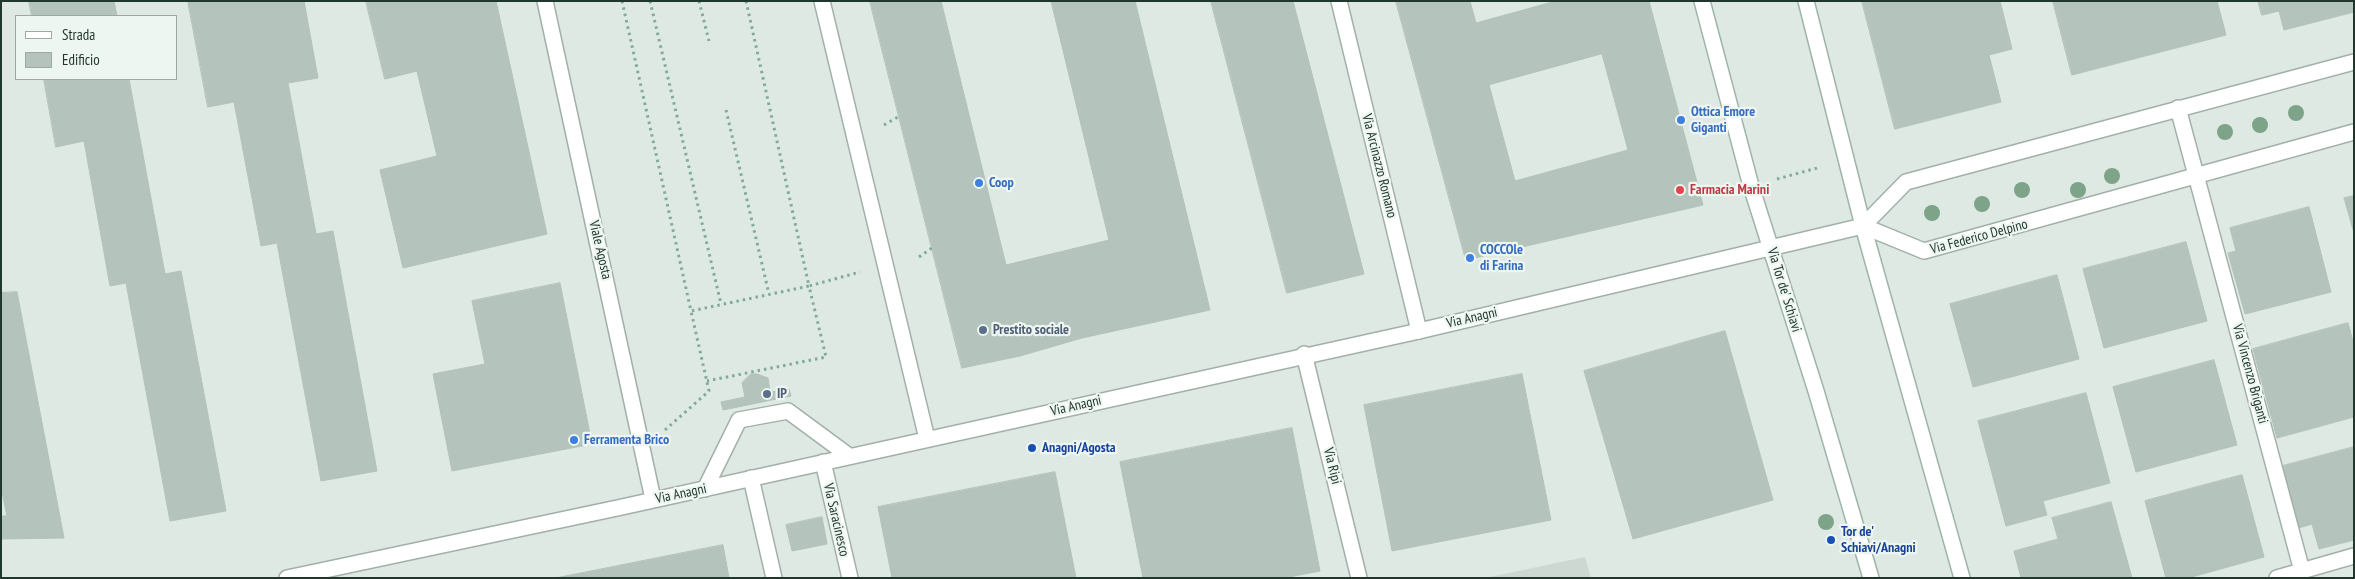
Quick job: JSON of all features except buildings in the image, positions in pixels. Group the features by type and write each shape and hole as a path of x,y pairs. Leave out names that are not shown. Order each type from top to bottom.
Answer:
{"street":[{"name":"Viale Agosta","path":"545,1 654,499"},
{"path":"822,1 927,439"},
{"name":"Via Arcinazzo Romano","path":"1339,1 1419,330"},
{"name":"Via Tor de' Schiavi","path":"1702,1 1751,186 1863,545 1871,578"},
{"path":"1806,1 1864,226 1962,578"},
{"path":"1864,226 1906,182 2354,62"},
{"path":"2178,108 2198,177"},
{"name":"Via Federico Delpino","path":"1864,226 1924,252 2354,132"},
{"name":"Via Vincenzo Briganti","path":"2198,177 2302,571"},
{"name":"Via Anagni","path":"288,578 752,478 1419,330 1864,226"},
{"name":"Via Ripi","path":"1304,354 1359,578"},
{"path":"705,488 739,420 788,411 848,456"},
{"name":"Via Saracinesco","path":"823,462 850,578"},
{"path":"752,478 774,578"},
{"path":"2277,578 2354,556"}],"path":[{"path":"622,1 709,391 662,432"},
{"path":"650,1 722,304"},
{"path":"699,1 708,41"},
{"path":"707,381 826,357 746,1"},
{"path":"726,110 769,294"},
{"path":"884,125 898,117"},
{"path":"1777,179 1827,166"},
{"path":"919,258 932,248"},
{"path":"691,311 809,286 865,271"}],"shaded area":[{"path":"1585,557 1591,578 1485,578"}],"place":[{"name":"Ottica Emore Giganti","path":"1681,120"},
{"name":"Coop","path":"979,183"},
{"name":"Farmacia Marini","path":"1680,190"},
{"name":"COCCOle di Farina","path":"1470,258"},
{"name":"Prestito sociale","path":"983,330"},
{"name":"IP","path":"767,394"},
{"name":"Ferramenta Brico","path":"574,440"},
{"name":"Anagni/Agosta","path":"1032,448"},
{"name":"Tor de' Schiavi/Anagni","path":"1831,540"}]}
